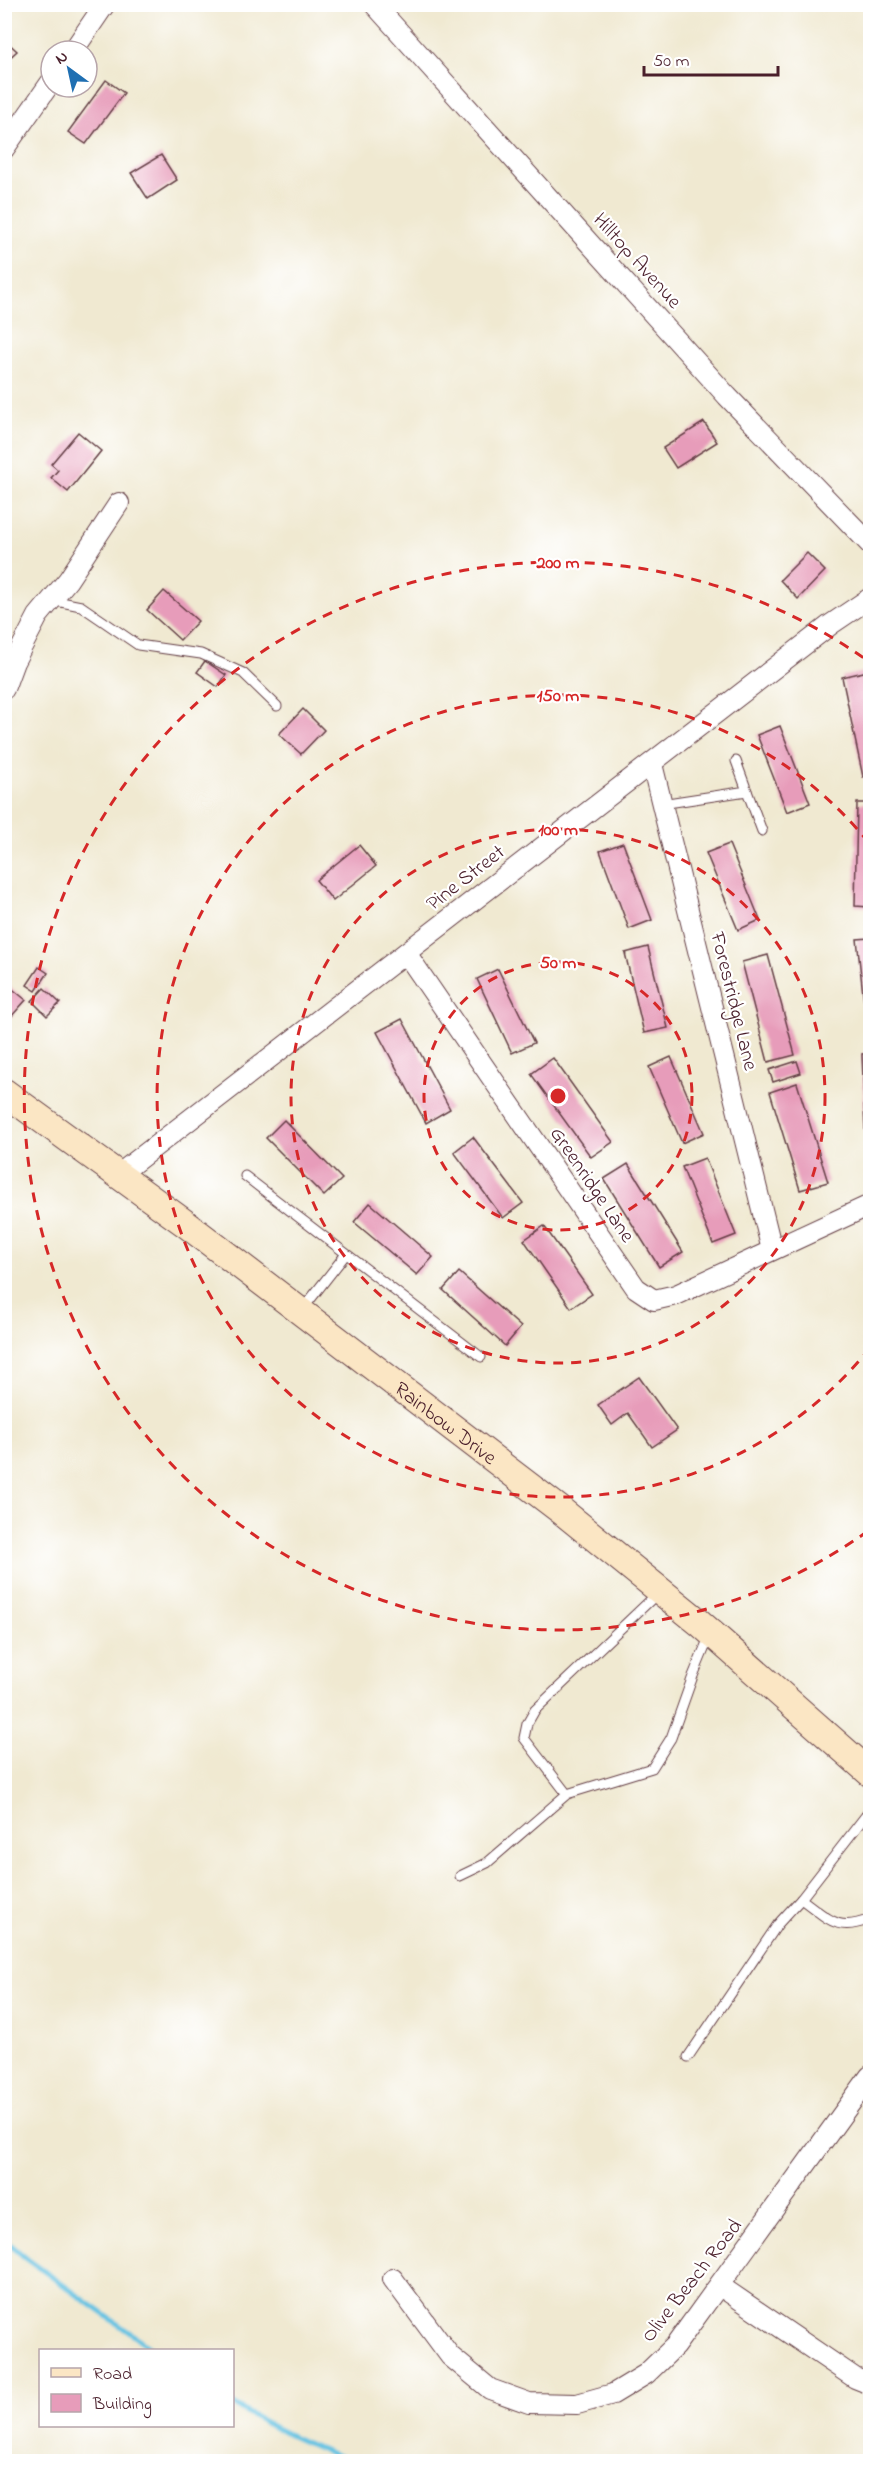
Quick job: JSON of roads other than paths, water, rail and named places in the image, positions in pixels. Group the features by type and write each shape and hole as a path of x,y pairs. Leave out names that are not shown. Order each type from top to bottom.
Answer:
{"street":[{"path":"81,39 105,4"},
{"name":"Hilltop Avenue","path":"374,4 727,396 870,544"},
{"path":"4,149 39,99"},
{"path":"6,678 38,616 69,580 119,503"},
{"name":"Pine Street","path":"118,1175 831,625 870,598"},
{"name":"Forestridge Lane","path":"652,764 772,1250"},
{"name":"Greenridge Lane","path":"406,953 636,1288 654,1300 676,1295 870,1205"},
{"name":"Rainbow Drive","path":"4,1092 300,1311 563,1512 661,1590 870,1773"},
{"name":"Olive Beach Road","path":"393,2279 450,2355 490,2389 529,2403 577,2404 613,2394 646,2374 675,2346 870,2076"},
{"path":"720,2286 855,2378 870,2384"}],"lane":[{"path":"51,600 81,606 138,645 201,654 243,673 277,706"},
{"path":"736,761 762,831"},
{"path":"661,804 747,791"},
{"path":"245,1176 481,1357"},
{"path":"300,1311 346,1254"},
{"path":"567,1794 524,1738 527,1724 535,1710 661,1590"},
{"path":"460,1876 487,1863 567,1794 652,1768 671,1738 711,1633"},
{"path":"688,2056 777,1924 801,1899 870,1810"},
{"path":"801,1899 839,1925 857,1924 870,1918"}],"waterway":[{"path":"4,2239 27,2259 153,2349"},
{"path":"234,2404 276,2428 352,2462"}]}
